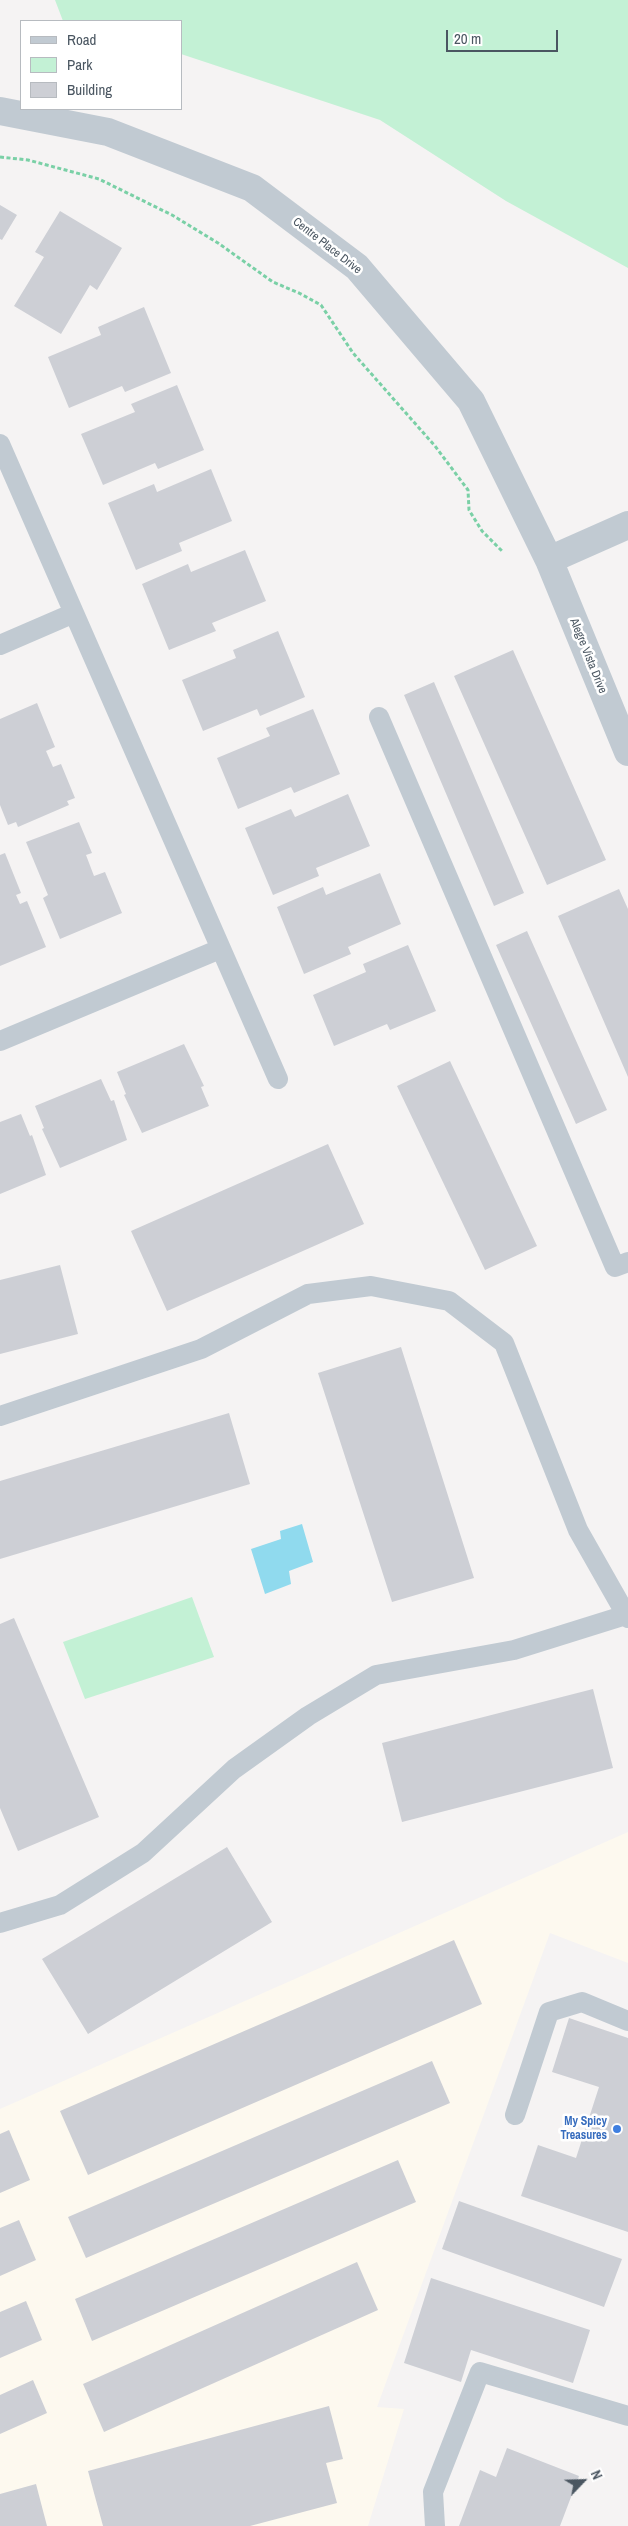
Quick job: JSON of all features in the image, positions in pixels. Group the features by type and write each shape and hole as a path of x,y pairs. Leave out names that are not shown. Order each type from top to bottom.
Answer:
{"street":[{"name":"Centre Place Drive","path":"0,111 108,132 252,188 357,267 471,401 549,560"},
{"path":"549,560 628,525"},
{"name":"Alegre Vista Drive","path":"549,560 628,752"}],"lane":[{"path":"0,444 278,1079"},
{"path":"0,645 74,613"},
{"path":"379,717 615,1267 628,1262"},
{"path":"0,1041 220,950"},
{"path":"0,1416 201,1349 308,1294 371,1286 449,1301 504,1343 578,1530 627,1617 514,1650 376,1675 308,1716 234,1770 143,1852 60,1905 0,1924"},
{"path":"514,2115 548,2012 582,2002 628,2021"},
{"path":"435,2526 432,2492 480,2372 628,2416"}],"path":[{"path":"0,157 28,160 99,179 172,214 218,243 273,282 300,293 321,305 353,354 434,446 468,490 469,510 482,531 502,551"}],"shaded area":[{"path":"628,1832 628,1963 550,1933 377,2407 404,2409 368,2526 0,2526 0,2109"}],"green space":[{"path":"55,0 628,0 628,268 506,201 380,120 182,54 182,20 63,20"},
{"path":"192,1597 214,1657 85,1699 63,1642"}],"water":[{"path":"302,1524 313,1562 289,1571 291,1584 265,1594 251,1549 281,1539 280,1531"}],"building":[{"path":"0,205 17,215 2,240 0,239"},
{"path":"60,211 122,248 97,290 90,285 61,334 14,306 44,257 35,252"},
{"path":"144,307 171,373 125,392 122,386 69,408 48,357 101,335 98,327"},
{"path":"177,385 204,450 158,469 155,463 103,485 81,434 135,412 131,404"},
{"path":"211,469 232,521 179,543 182,551 136,570 108,503 154,484 157,492"},
{"path":"245,550 266,601 212,623 216,631 169,650 142,584 188,564 191,572"},
{"path":"278,631 305,697 260,716 257,709 203,731 182,680 236,658 233,650"},
{"path":"513,650 606,860 547,885 454,676"},
{"path":"434,682 524,893 494,906 404,695"},
{"path":"37,703 55,747 46,751 53,767 61,764 75,798 67,801 69,805 18,827 16,822 8,825 0,805 0,719"},
{"path":"313,709 340,774 294,793 291,787 238,809 217,758 270,736 266,728"},
{"path":"348,794 370,846 316,868 319,876 273,895 245,828 291,809 295,817"},
{"path":"79,822 92,853 86,855 94,876 105,872 122,913 60,939 43,898 48,895 26,842"},
{"path":"5,853 21,893 16,895 20,904 27,901 46,947 0,966 0,855"},
{"path":"380,873 401,924 348,947 351,954 304,974 277,907 323,887 326,895"},
{"path":"619,889 628,909 628,1077 558,916"},
{"path":"527,931 607,1110 576,1124 496,945"},
{"path":"408,945 436,1011 390,1030 387,1024 334,1046 313,995 366,972 363,964"},
{"path":"184,1044 204,1086 201,1087 209,1106 142,1133 124,1095 126,1094 117,1072"},
{"path":"450,1061 537,1246 485,1270 397,1086"},
{"path":"101,1079 111,1101 114,1100 127,1140 60,1168 42,1129 44,1128 35,1106"},
{"path":"21,1114 30,1136 32,1135 46,1175 0,1194 0,1122"},
{"path":"328,1144 364,1224 167,1311 131,1231"},
{"path":"60,1265 78,1334 0,1354 0,1280"},
{"path":"401,1347 474,1578 392,1602 318,1373"},
{"path":"229,1413 250,1484 0,1559 0,1481"},
{"path":"14,1618 99,1817 18,1851 0,1808 0,1624"},
{"path":"593,1689 613,1768 402,1822 382,1743"},
{"path":"227,1847 272,1922 88,2034 42,1959"},
{"path":"454,1940 482,2004 88,2175 60,2111"},
{"path":"569,2018 628,2038 628,2232 521,2196 538,2145 576,2158 599,2087 552,2072"},
{"path":"432,2061 450,2103 86,2258 68,2217"},
{"path":"9,2130 30,2180 0,2193 0,2134"},
{"path":"398,2160 416,2202 92,2341 75,2299"},
{"path":"459,2201 622,2259 604,2307 442,2249"},
{"path":"19,2220 36,2260 0,2276 0,2228"},
{"path":"357,2262 378,2310 104,2432 83,2384"},
{"path":"431,2278 590,2330 573,2383 471,2350 461,2382 404,2363"},
{"path":"26,2301 42,2340 0,2358 0,2312"},
{"path":"33,2380 47,2413 0,2434 0,2395"},
{"path":"329,2406 343,2459 326,2463 337,2503 250,2526 103,2526 88,2471"},
{"path":"507,2448 579,2476 560,2526 459,2526 480,2470 496,2477"},
{"path":"36,2484 47,2526 0,2526 0,2494"}],"place":[{"name":"My Spicy Treasures","path":"617,2129"}]}
